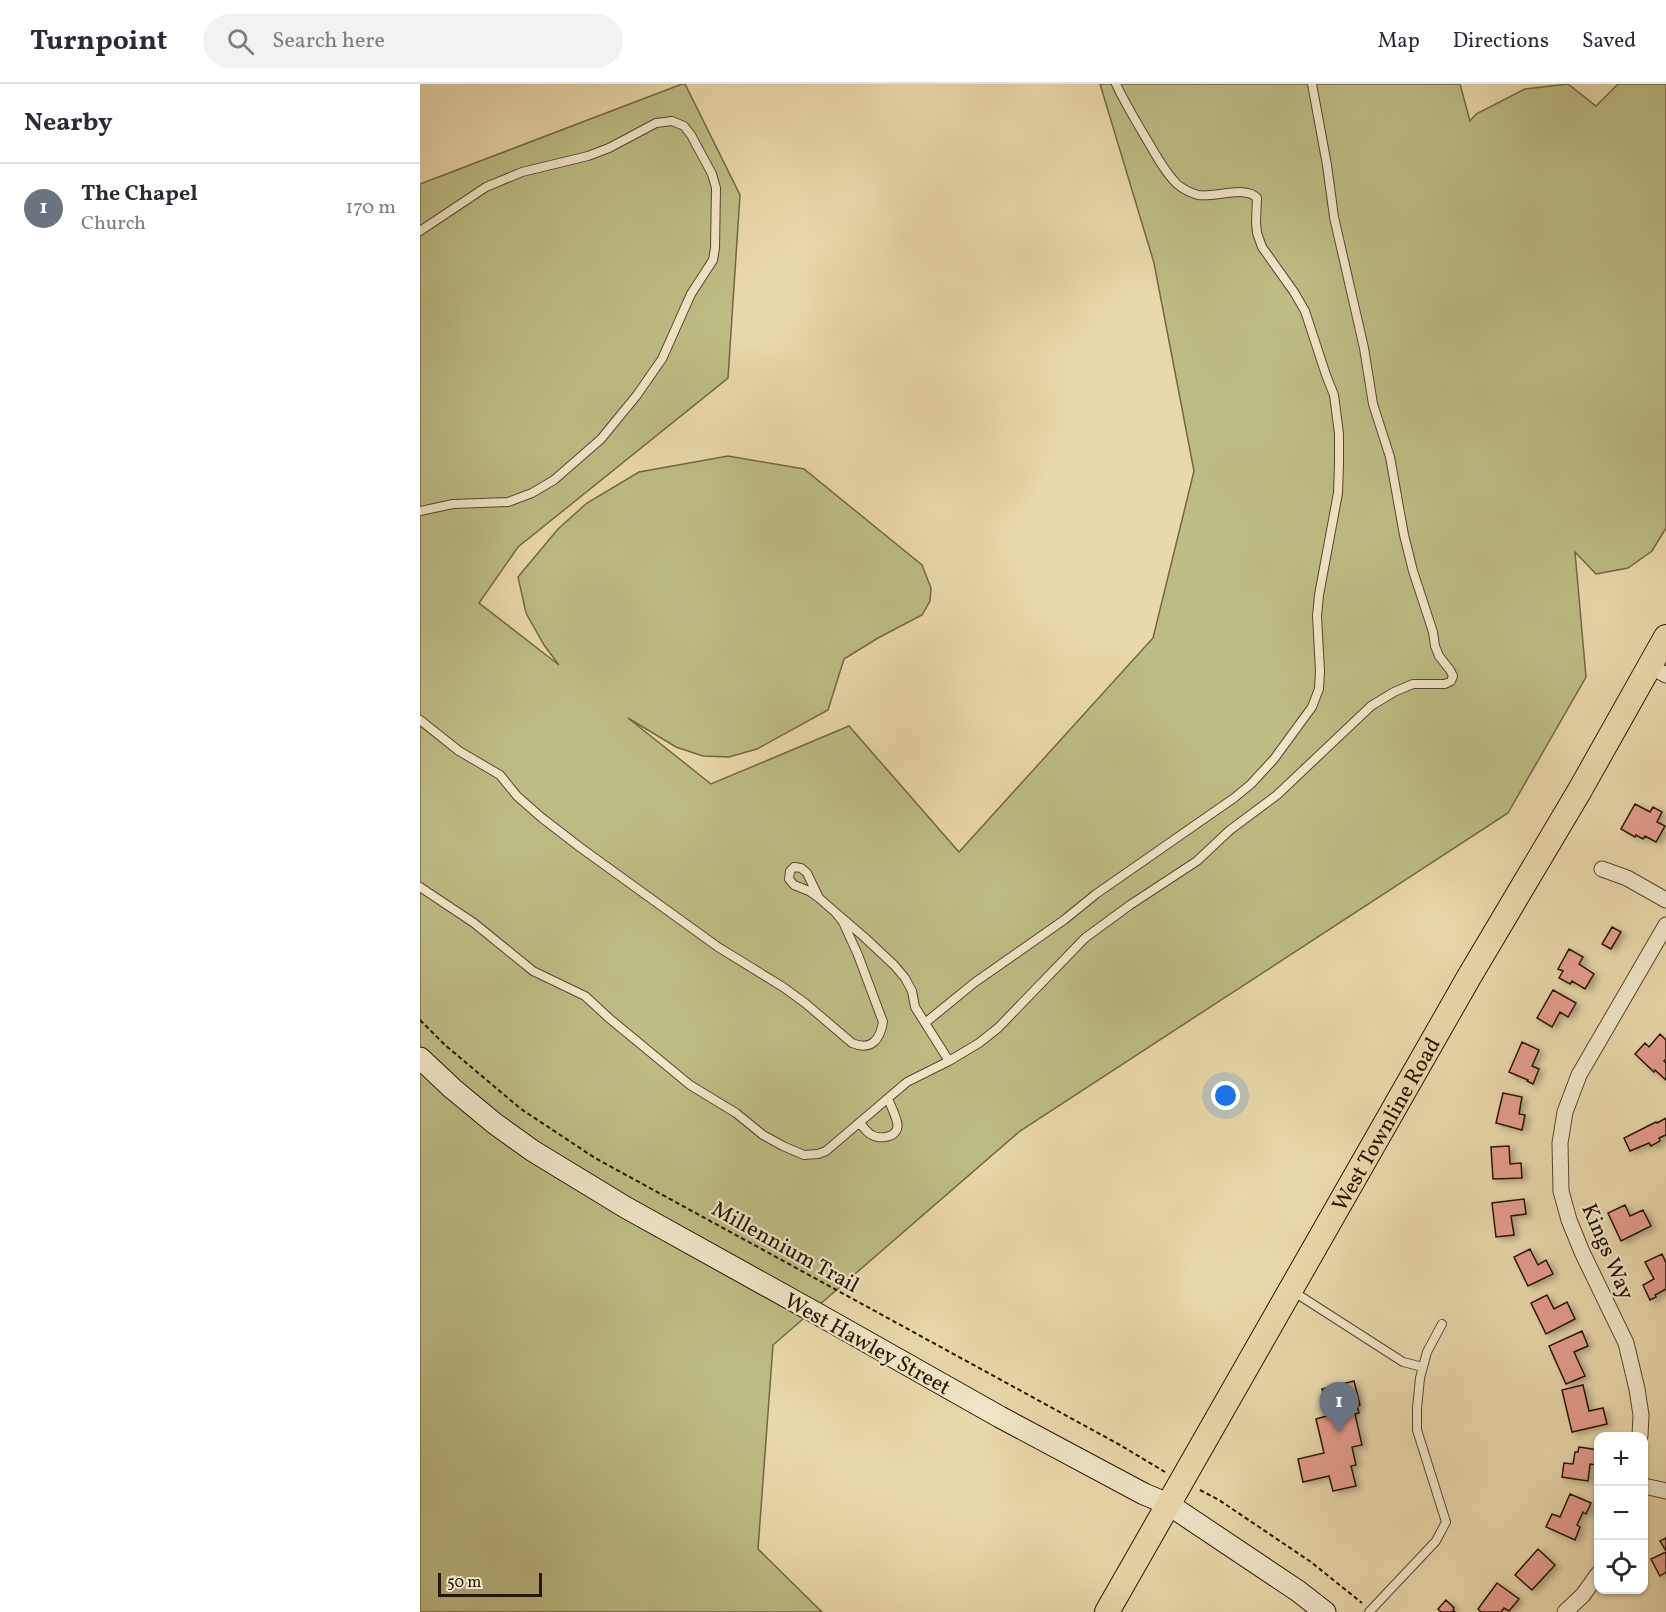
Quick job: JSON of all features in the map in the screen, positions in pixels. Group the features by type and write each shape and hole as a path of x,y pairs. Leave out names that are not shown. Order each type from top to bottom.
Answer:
{"main road":[{"name":"West Townline Road","path":"1107,1612 1468,977 1580,790 1658,670 1666,637"}],"street":[{"path":"1602,869 1627,878 1666,900"},
{"name":"Kings Way","path":"1640,1432 1641,1415 1637,1389 1626,1343 1569,1220 1561,1191 1560,1143 1564,1112 1579,1074 1666,925"},
{"name":"West Hawley Street","path":"420,1058 494,1123 533,1151 625,1207 1000,1417 1144,1494 1168,1504 1298,1591 1325,1612"},
{"path":"1648,1487 1666,1491"},
{"path":"1565,1612 1594,1581"}],"lane":[{"path":"925,1023 1096,894 1251,784 1292,735 1312,707 1319,689 1318,595 1338,493 1340,434 1334,395 1305,311 1262,247 1257,233 1257,198 1248,192 1213,196 1199,195 1178,185 1159,160 1116,84"},
{"path":"420,887 474,923 533,971 585,996 690,1085 736,1113 763,1135 804,1155 818,1154 826,1151 907,1082 950,1061 998,1028 1085,938 1197,861 1230,830 1277,795 1371,706 1413,684 1445,684 1451,681 1453,676 1435,646 1433,632 1413,571 1390,457 1373,404 1364,348 1334,217 1326,154 1312,84"},
{"path":"420,231 486,187 522,172 588,156 609,148 656,123 672,121 684,126 712,174 716,188 713,260 691,294 662,359 637,395 601,439 554,480 532,493 508,502 453,504 420,512"},
{"path":"420,720 459,751 500,775 542,818 643,893 718,947 790,992 852,1043 860,1046 870,1045 877,1039 883,1022 858,955 843,922 835,912"},
{"path":"819,898 863,936 899,972 912,991 915,1006 950,1061"},
{"path":"860,1123 870,1134 880,1138 885,1138 897,1130 898,1123 888,1099"},
{"path":"1290,1290 1403,1362 1423,1367"},
{"path":"1370,1611 1436,1541 1446,1522 1417,1430 1420,1378 1427,1352 1442,1324"}],"path":[{"name":"Millennium Trail","path":"420,1020 445,1045 521,1109 595,1158 1120,1445 1158,1468"},
{"path":"1201,1490 1311,1562 1370,1611"}],"shaded area":[{"path":"685,84 740,195 728,378 518,547 479,603 559,665 544,645 526,613 518,577 558,529 587,503 639,472 728,456 804,469 922,565 931,588 930,601 922,615 844,659 828,710 757,749 729,757 703,756 676,747 628,718 711,784 849,726 959,852 1153,638 1194,471 1154,263 1100,84 1460,84 1470,121 1476,114 1525,89 1568,84 1596,106 1618,84 1666,84 1666,528 1652,551 1628,568 1596,574 1575,552 1586,677 1508,813 1020,1131 773,1345 758,1549 822,1612 420,1612 420,184"}],"building":[{"path":"1635,804 1650,812 1653,807 1662,812 1657,822 1665,826 1656,842 1645,836 1643,839 1636,835 1635,837 1621,829"},
{"path":"1612,927 1621,932 1611,949 1602,944"},
{"path":"1569,949 1583,957 1579,964 1594,974 1585,989 1572,981 1570,984 1559,978 1563,971 1558,969"},
{"path":"1553,990 1576,1003 1568,1017 1560,1012 1552,1027 1537,1018"},
{"path":"1660,1034 1666,1040 1666,1059 1664,1061 1666,1080 1635,1054 1645,1043 1649,1047"},
{"path":"1522,1042 1539,1050 1532,1066 1539,1069 1533,1084 1509,1072"},
{"path":"1503,1093 1522,1097 1519,1114 1525,1115 1522,1130 1496,1123"},
{"path":"1666,1118 1666,1135 1659,1138 1660,1141 1651,1146 1649,1143 1630,1151 1624,1138"},
{"path":"1509,1146 1510,1164 1521,1163 1522,1178 1493,1179 1491,1147"},
{"path":"1524,1199 1526,1214 1511,1216 1514,1235 1496,1237 1492,1203"},
{"path":"1625,1205 1630,1216 1643,1210 1651,1226 1621,1241 1608,1213"},
{"path":"1530,1249 1538,1265 1546,1260 1553,1274 1528,1286 1514,1257"},
{"path":"1662,1254 1666,1263 1666,1289 1650,1300 1643,1285 1654,1279 1645,1262"},
{"path":"1547,1295 1554,1309 1567,1302 1575,1319 1546,1334 1531,1303"},
{"path":"1582,1331 1588,1346 1574,1352 1585,1376 1566,1384 1549,1346"},
{"path":"1354,1381 1360,1405 1357,1406 1359,1413 1355,1414 1362,1445 1352,1447 1356,1465 1351,1466 1356,1486 1333,1491 1329,1476 1303,1482 1298,1459 1324,1453 1316,1419 1330,1415 1322,1389"},
{"path":"1583,1385 1589,1411 1603,1408 1607,1424 1572,1432 1562,1390"},
{"path":"1579,1447 1594,1449 1594,1464 1590,1464 1588,1481 1562,1477 1564,1463 1573,1464 1575,1452 1578,1452"},
{"path":"1570,1494 1591,1503 1586,1514 1583,1512 1577,1525 1580,1527 1575,1540 1546,1527 1552,1514 1560,1517"},
{"path":"1666,1538 1666,1551 1660,1541"},
{"path":"1538,1549 1555,1565 1532,1590 1515,1575"},
{"path":"1666,1552 1666,1572 1660,1576 1651,1559"},
{"path":"1497,1583 1519,1599 1509,1611 1504,1608 1501,1612 1481,1612 1478,1609"},
{"path":"1446,1600 1455,1612 1441,1612 1438,1609"}],"place":[{"name":"The Chapel","path":"1339,1432"}]}
